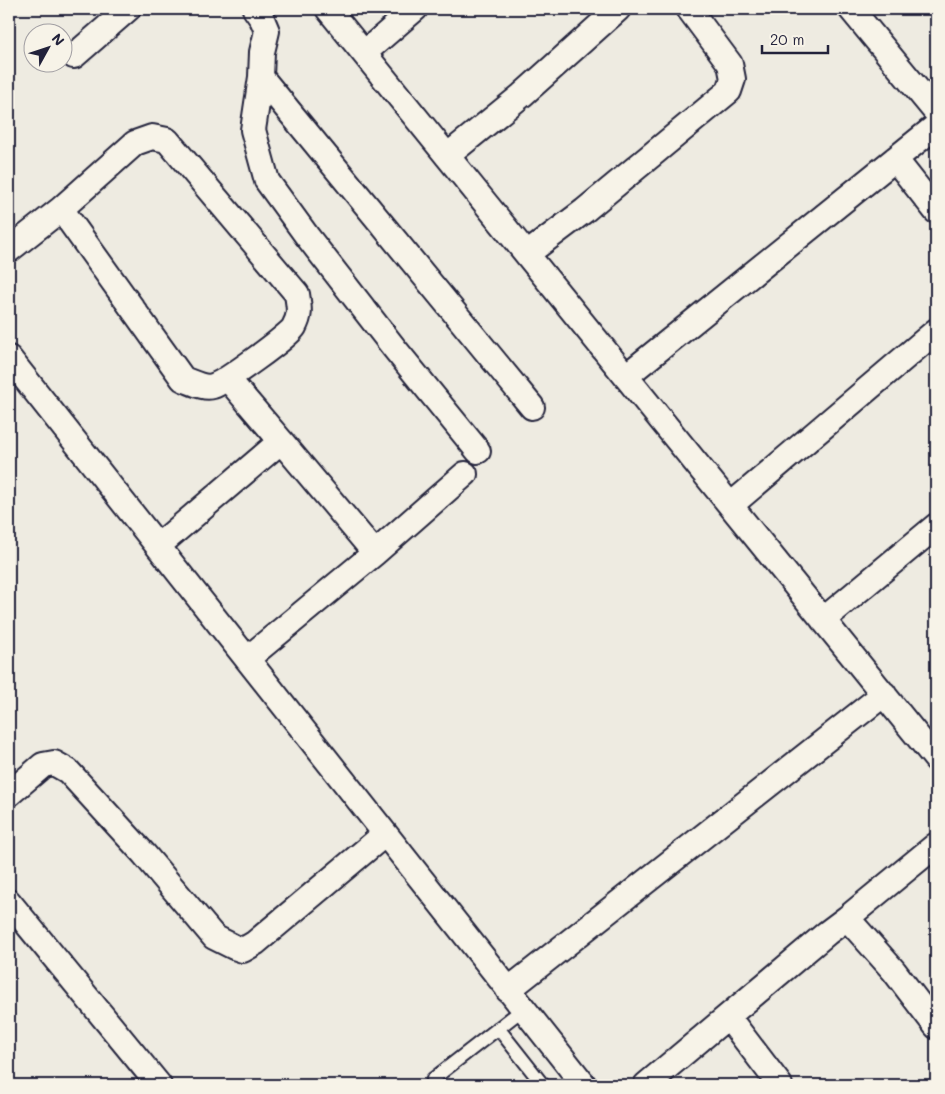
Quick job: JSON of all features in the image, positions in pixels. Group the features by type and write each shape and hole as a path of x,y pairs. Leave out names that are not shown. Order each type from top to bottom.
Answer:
{"street":[{"path":"74,56 128,9"},
{"path":"255,9 262,18 267,30 262,52 261,77 253,130 267,181 307,236 389,341 478,451"},
{"path":"328,9 936,759"},
{"path":"364,53 415,9"},
{"path":"447,156 522,95 618,9"},
{"path":"527,254 600,199 728,91 733,79 730,64 689,9"},
{"path":"851,9 936,112"},
{"path":"261,77 532,407"},
{"path":"626,376 936,126"},
{"path":"9,250 61,209 135,143 152,137 167,140 296,294 300,314 293,330 228,379 211,387 198,385 184,379 61,209"},
{"path":"895,159 936,211"},
{"path":"731,505 936,331"},
{"path":"9,358 584,1085"},
{"path":"228,379 374,553"},
{"path":"158,546 281,441"},
{"path":"247,660 465,474"},
{"path":"823,620 936,526"},
{"path":"508,990 884,694"},
{"path":"9,794 44,765 54,763 68,771 144,854 214,937 234,948 244,950 255,943 385,834"},
{"path":"646,1085 827,933 848,918 936,845"},
{"path":"9,902 159,1085"},
{"path":"848,918 894,971 936,1026"},
{"path":"728,1017 780,1085"}],"lane":[{"path":"433,1079 523,1009"},
{"path":"498,1028 542,1085"}]}
